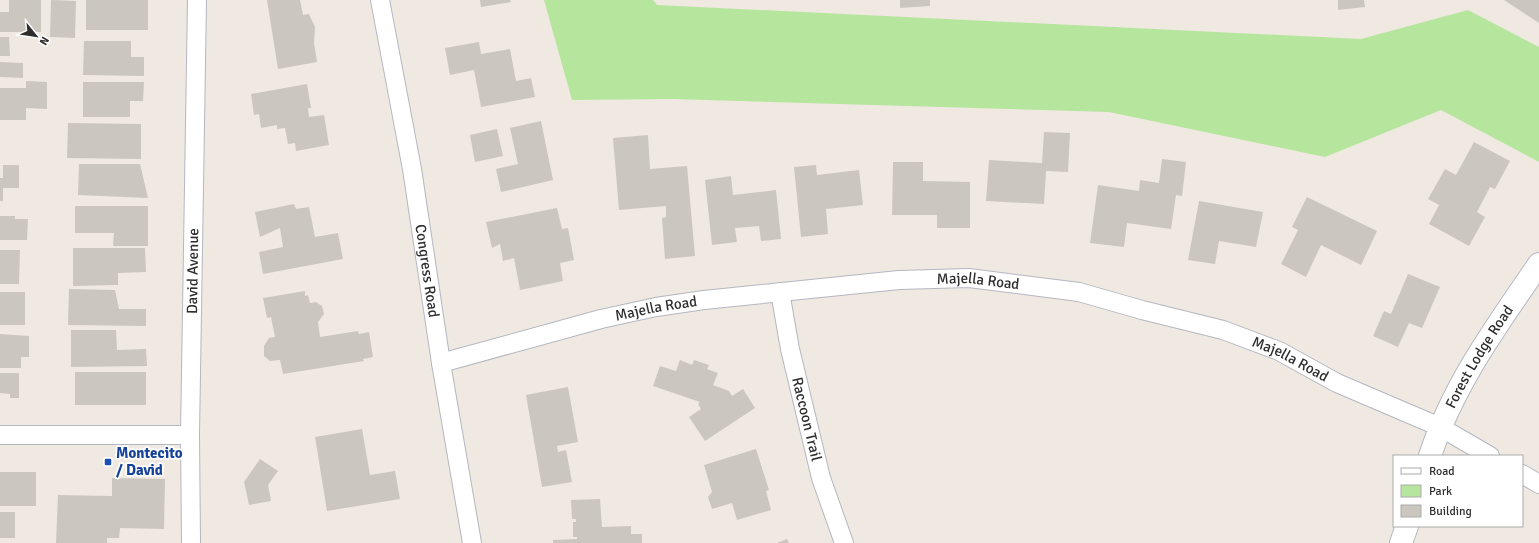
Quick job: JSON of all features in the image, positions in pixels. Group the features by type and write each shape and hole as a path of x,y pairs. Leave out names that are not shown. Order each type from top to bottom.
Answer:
{"street":[{"name":"David Avenue","path":"191,543 190,435 197,0"},
{"name":"Congress Road","path":"380,0 412,169 441,363 472,543"},
{"name":"Forest Lodge Road","path":"1430,455 1440,427 1466,375 1539,264"},
{"name":"Majella Road","path":"441,363 601,319 656,307 780,292 899,280 969,278 1079,292 1142,310 1223,330 1279,350 1337,383 1440,427 1488,455"},
{"name":"Raccoon Trail","path":"780,292 790,349 821,478 844,543"},
{"path":"0,435 190,435"},
{"path":"1523,475 1539,484"},
{"path":"1401,543 1407,527"}],"green space":[{"path":"544,0 653,0 657,5 1361,39 1468,10 1539,47 1539,162 1441,110 1325,157 1109,112 673,99 572,100"}],"building":[{"path":"9,0 41,0 41,32 0,32 0,12 9,12"},
{"path":"51,0 76,1 75,38 50,37"},
{"path":"86,0 148,0 148,30 86,30"},
{"path":"267,0 300,0 303,15 309,14 315,27 314,43 317,62 278,69"},
{"path":"480,0 510,0 511,2 481,7"},
{"path":"900,0 930,0 930,6 900,8"},
{"path":"1338,0 1364,0 1365,7 1338,10"},
{"path":"1504,0 1539,0 1539,23"},
{"path":"0,37 9,37 10,56 0,56"},
{"path":"84,41 131,41 131,57 144,57 144,76 83,75"},
{"path":"479,42 481,54 510,49 516,81 531,78 535,97 481,107 474,70 450,75 445,48"},
{"path":"0,62 23,63 23,78 0,77"},
{"path":"26,81 47,82 47,109 26,108 26,120 0,120 0,88 26,88"},
{"path":"83,82 144,82 143,101 130,101 130,117 83,117"},
{"path":"307,84 311,108 308,108 309,117 324,115 329,145 296,151 295,143 288,144 285,128 277,129 277,125 261,128 259,114 254,115 251,94"},
{"path":"541,121 553,180 501,192 496,169 518,164 510,128"},
{"path":"68,123 141,124 141,159 67,158"},
{"path":"497,129 503,156 475,162 470,135"},
{"path":"1044,132 1070,133 1068,172 1046,171 1044,204 986,201 989,160 1042,163"},
{"path":"648,135 650,169 687,166 695,256 665,259 662,218 666,217 666,206 619,210 613,138"},
{"path":"1474,142 1510,161 1495,189 1490,187 1477,212 1485,217 1469,246 1429,224 1439,205 1428,199 1445,169 1456,175"},
{"path":"1162,159 1186,162 1182,196 1176,195 1171,229 1127,223 1124,247 1090,243 1098,185 1139,191 1140,180 1159,183"},
{"path":"893,162 923,162 923,181 970,182 970,228 937,228 937,215 892,215"},
{"path":"79,164 140,164 148,198 78,195"},
{"path":"3,165 19,165 19,188 3,188 3,201 0,201 0,178 3,178"},
{"path":"816,165 817,175 859,170 863,205 826,209 828,234 801,237 794,167"},
{"path":"731,176 733,195 776,190 781,239 761,241 759,226 735,228 737,242 712,245 705,180"},
{"path":"1307,197 1377,231 1361,265 1321,245 1306,277 1281,264 1298,230 1292,227"},
{"path":"1199,201 1263,212 1256,247 1219,241 1215,264 1188,260"},
{"path":"294,204 296,209 309,207 315,237 338,233 343,259 263,274 259,252 283,247 280,228 260,237 255,212"},
{"path":"75,206 148,206 148,246 113,246 114,233 75,233"},
{"path":"557,208 562,229 568,228 574,260 560,263 563,281 520,290 514,258 503,261 500,244 492,248 486,222"},
{"path":"0,216 15,216 15,219 28,219 27,240 0,240"},
{"path":"73,248 145,248 146,272 118,273 118,285 73,286"},
{"path":"0,250 20,250 19,284 0,284"},
{"path":"1408,274 1440,287 1422,328 1409,323 1398,347 1373,336 1384,311 1391,314"},
{"path":"69,289 115,290 119,309 146,309 146,326 68,325"},
{"path":"305,291 305,296 308,295 310,303 316,302 322,306 324,314 318,322 320,337 358,331 359,334 369,332 373,357 363,359 364,361 283,374 280,360 270,361 264,356 264,346 269,338 275,337 271,317 267,318 263,298"},
{"path":"0,292 25,292 25,325 0,325"},
{"path":"71,330 116,330 117,350 146,349 147,366 71,367"},
{"path":"0,334 29,336 29,357 21,357 21,368 0,368"},
{"path":"680,360 692,365 694,360 709,365 707,369 718,373 713,385 729,391 732,396 743,389 755,408 705,441 689,417 701,409 698,404 700,402 653,386 660,366 676,371"},
{"path":"75,372 146,372 146,405 75,405"},
{"path":"0,373 19,373 19,398 10,398 10,394 0,393"},
{"path":"568,387 578,442 557,446 558,452 566,450 572,482 542,487 526,395"},
{"path":"362,429 370,475 395,471 400,499 327,511 315,437"},
{"path":"756,449 769,490 766,491 771,510 737,520 732,503 712,509 708,497 712,492 704,465"},
{"path":"260,459 278,471 268,485 271,501 249,505 244,482"},
{"path":"0,472 36,472 36,506 0,506"},
{"path":"112,478 165,479 164,529 120,528 119,538 107,538 107,543 56,543 58,495 112,496"},
{"path":"600,499 602,527 631,526 631,534 642,534 642,543 553,543 553,540 577,539 577,537 573,537 573,522 576,522 576,519 572,519 571,500"},
{"path":"0,512 15,512 15,538 0,538"},
{"path":"787,539 789,543 777,543"}],"place":[{"name":"Montecito / David","path":"108,462"}]}
